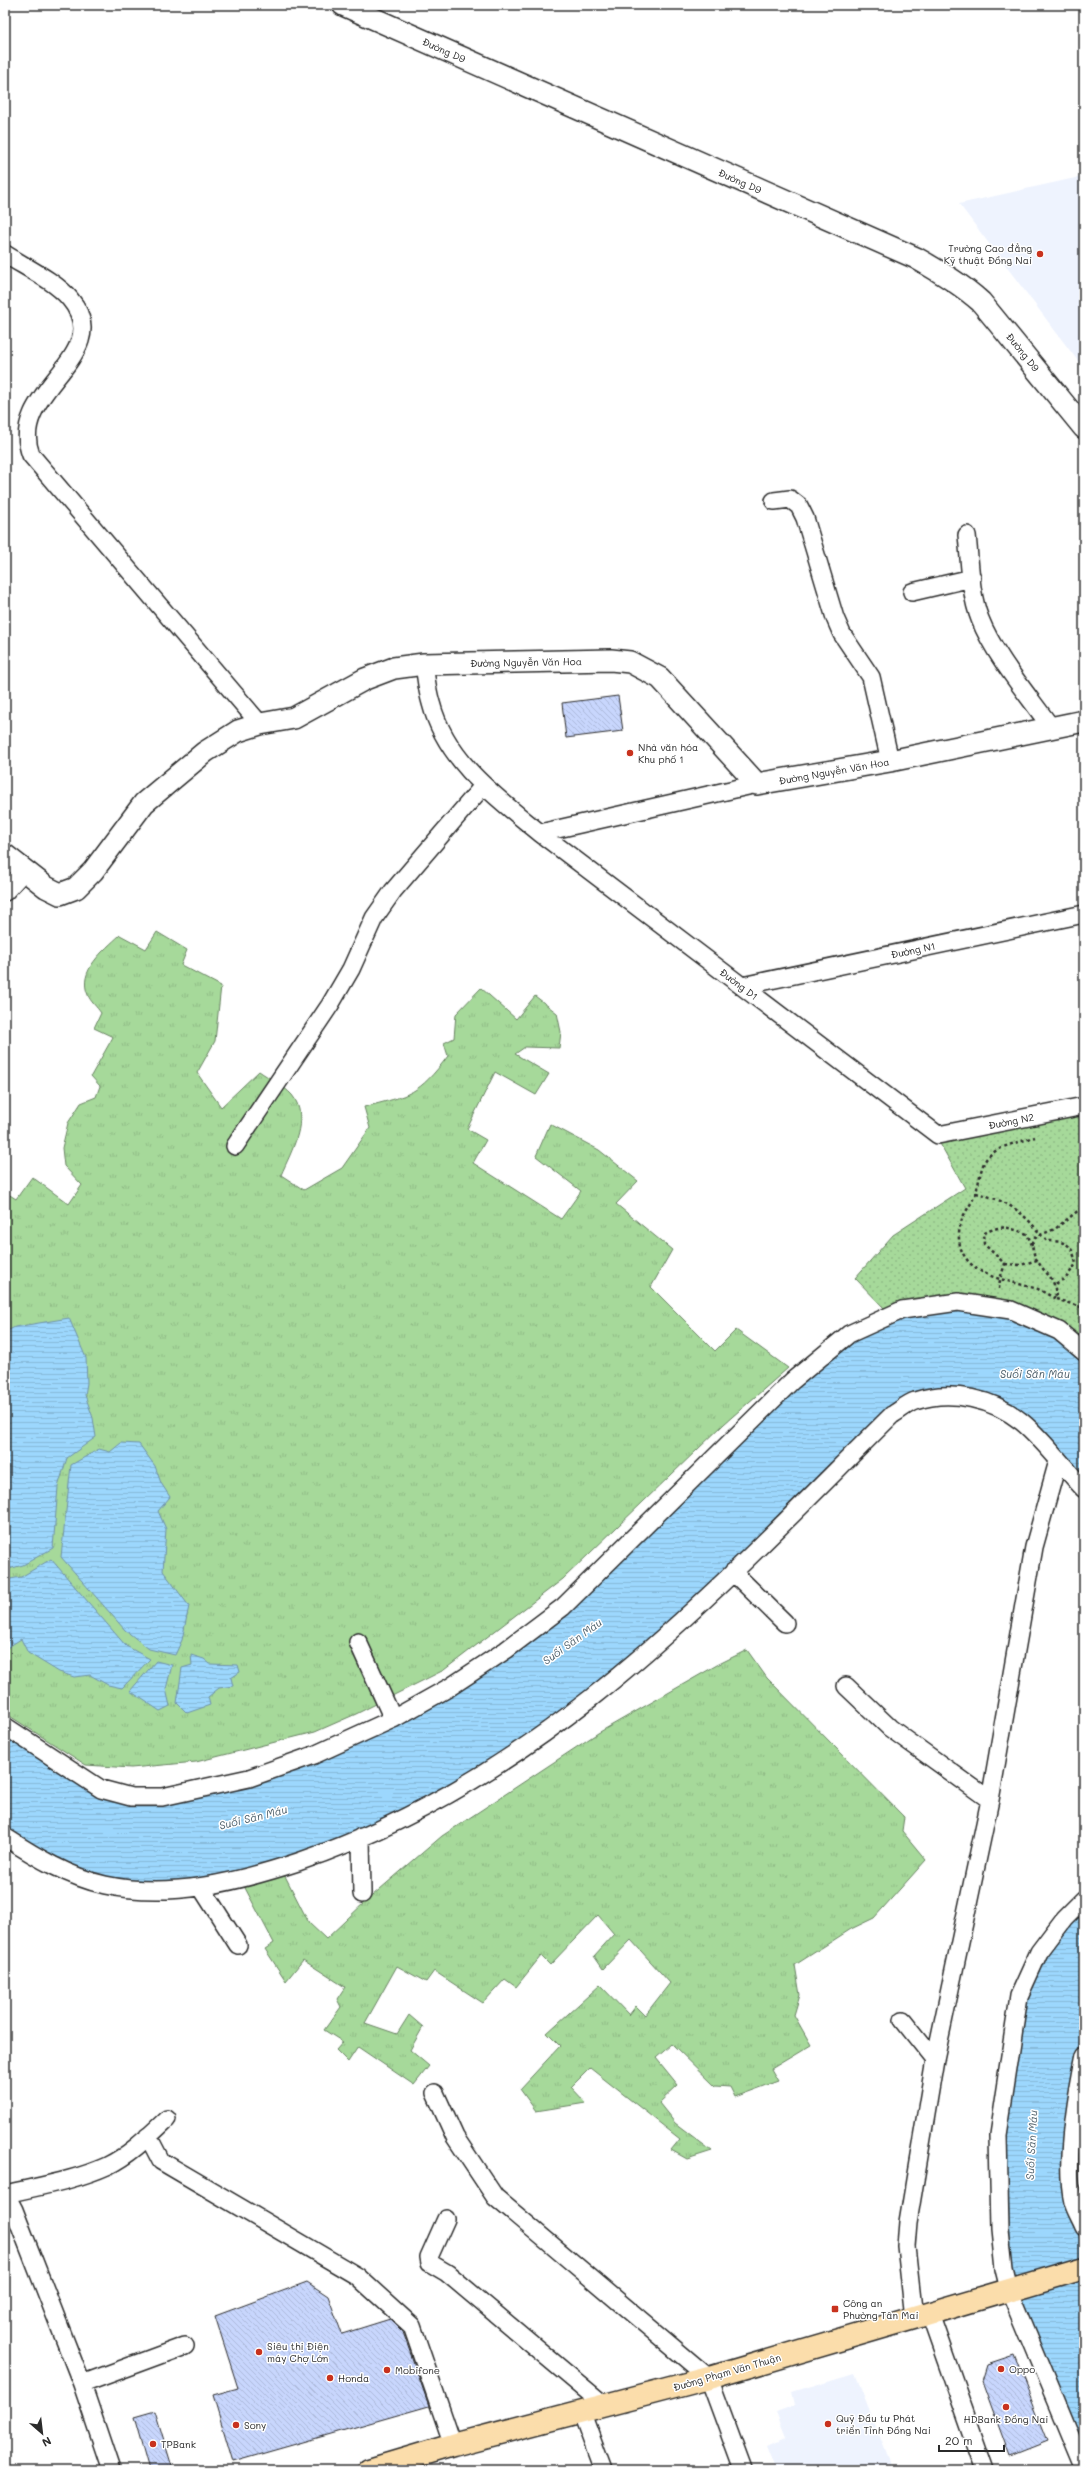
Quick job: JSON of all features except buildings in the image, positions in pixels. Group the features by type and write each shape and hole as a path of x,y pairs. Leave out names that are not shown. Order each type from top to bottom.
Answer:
{"main road":[{"name":"Đường Phạm Văn Thuận","path":"369,2470 398,2466 453,2445 709,2378 1084,2268"}],"street":[{"name":"Đường D9","path":"343,5 916,258 939,271 963,286 985,307 1084,428"},
{"path":"5,254 61,291 76,308 83,329 78,347 30,415 26,435 31,455 260,724"},
{"path":"774,501 790,499 799,506 805,518 834,618 842,634 871,677 890,761"},
{"path":"968,535 972,578 980,618 988,636 1050,726"},
{"path":"912,592 972,578"},
{"name":"Đường Nguyễn Văn Hoa","path":"5,855 46,887 60,894 76,888 93,871 144,803 205,752 228,737 260,724 294,718 304,714 380,673 424,664 611,660 630,662 660,678 757,784 890,761 1050,726 1084,721"},
{"name":"Đường D1","path":"424,664 431,703 440,728 456,755 483,786 540,833 938,1135"},
{"path":"540,833 757,784"},
{"path":"235,1146 330,1005 351,969 374,918 393,891 483,786"},
{"path":"5,892 25,870"},
{"name":"Đường N1","path":"742,986 1084,914"},
{"name":"Đường N2","path":"938,1135 1084,1106"},
{"path":"5,1726 101,1788 131,1796 162,1797 249,1778 314,1755 393,1719 450,1687 506,1650 563,1607 792,1381 849,1334 902,1310 958,1302 1010,1310 1059,1331 1084,1352"},
{"path":"5,1837 35,1856 69,1873 104,1884 137,1889 201,1887 259,1875 318,1855 392,1824 459,1790 506,1762 586,1704 677,1627 892,1415 915,1401 940,1396 970,1398 990,1403 1022,1422 1084,1489"},
{"path":"985,2470 922,2316 906,2246 908,2222 935,2060 990,1800 1034,1547 1058,1461"},
{"path":"733,1572 785,1623"},
{"path":"358,1642 393,1719"},
{"path":"846,1686 890,1728 990,1800"},
{"path":"361,1837 362,1894"},
{"path":"201,1887 238,1945"},
{"path":"1084,1899 1064,1919 1039,1952 1019,1996 998,2134 1000,2230 1004,2269 1009,2289 1084,2469"},
{"path":"903,2020 935,2060"},
{"path":"1084,2056 1075,2099 1071,2162 1073,2201 1084,2227"},
{"path":"435,2093 455,2137 495,2197 709,2378 743,2470"},
{"path":"111,2470 82,2384 6,2193 83,2175 108,2165 148,2136 167,2119"},
{"path":"148,2136 161,2161 358,2276 412,2326 453,2445"},
{"path":"446,2219 428,2257 430,2263 447,2273 604,2405"},
{"path":"82,2384 185,2346"},
{"path":"581,2411 603,2470"}],"path":[{"path":"1041,1136 1008,1146 988,1156 982,1169 976,1193 962,1220 960,1242 971,1266 984,1274 1038,1289 1056,1299 1084,1308"},
{"path":"976,1193 993,1197 1026,1217 1040,1235 1047,1241 1063,1241 1074,1250 1076,1264 1066,1278 1055,1284"},
{"path":"1032,1245 1035,1237 1055,1229 1084,1206"},
{"path":"1037,1260 1021,1265 1005,1264 984,1244 983,1234 996,1226 1012,1228 1027,1234 1037,1260 1050,1274 1055,1284 1056,1299"},
{"path":"996,1308 1000,1279 1005,1264"}],"shaded area":[{"name":"Trường Cao đẳng Kỹ thuật Đồng Nai","path":"1084,176 1084,369 959,204"},
{"name":"Quỹ Đầu tư Phát triển Tỉnh Đồng Nai","path":"855,2373 893,2470 778,2470 768,2445 786,2437 776,2412 795,2405 792,2392"}],"green space":[{"path":"157,932 187,950 181,965 221,986 215,1041 197,1073 221,1107 259,1071 281,1085 292,1095 300,1114 300,1124 294,1146 281,1175 304,1190 342,1168 370,1128 364,1107 412,1092 429,1079 438,1069 448,1056 444,1043 454,1038 456,1014 481,988 516,1019 535,996 557,1013 561,1032 559,1048 525,1047 515,1054 549,1074 536,1095 495,1072 467,1129 486,1140 473,1163 561,1219 581,1191 536,1156 550,1124 599,1150 638,1181 616,1204 672,1250 651,1287 715,1351 736,1330 788,1368 724,1424 563,1579 444,1670 356,1714 315,1732 196,1762 131,1768 86,1765 5,1713 5,1192 16,1199 32,1177 69,1204 82,1185 64,1166 62,1148 68,1123 81,1103 96,1097 100,1086 91,1076 113,1037 94,1028 101,1013 90,1000 86,986 86,978 89,969 100,954 120,935 146,949"},
{"path":"1084,1111 1084,1341 885,1309 855,1278 893,1235 965,1188 938,1140"},
{"path":"747,1650 767,1678 904,1817 902,1831 926,1860 874,1918 851,1929 795,1965 800,1995 794,2015 811,2045 771,2069 778,2081 735,2097 730,2087 715,2086 672,2044 656,2058 678,2085 659,2103 675,2123 712,2151 687,2159 671,2150 680,2139 590,2068 571,2087 586,2103 536,2111 520,2089 560,2046 547,2033 600,1985 629,2015 636,2006 645,2015 670,1983 631,1940 603,1969 594,1956 614,1934 598,1915 550,1965 541,1956 516,1987 505,1979 483,2003 434,1971 426,1982 397,1966 365,2023 397,2034 409,2015 423,2027 410,2050 429,2066 414,2085 358,2047 348,2062 336,2050 343,2042 324,2030 341,2007 337,1999 345,1987 303,1960 286,1981 265,1949 274,1943 244,1886 284,1874 309,1923 326,1939 366,1901 442,1836 598,1733 717,1665"}],"water":[{"name":"Suối Săn Máu","path":"957,1309 1008,1316 1055,1337 1084,1362 1084,1478 1026,1416 993,1395 974,1390 941,1388 886,1410 672,1623 518,1745 463,1779 389,1818 274,1862 197,1880 137,1882 106,1877 73,1867 39,1850 5,1829 5,1736 97,1795 165,1804 250,1785 458,1691 797,1387 851,1341 903,1317"},
{"path":"69,1318 86,1358 87,1383 85,1395 93,1418 96,1437 67,1458 58,1487 53,1548 23,1565 5,1570 5,1332 15,1327"},
{"path":"121,1443 139,1444 155,1466 161,1483 170,1497 158,1511 166,1529 163,1571 189,1606 182,1640 175,1655 149,1649 125,1630 61,1557 71,1465 99,1449 110,1452"},
{"path":"51,1559 126,1646 150,1659 122,1688 108,1685 90,1675 74,1677 59,1672 28,1653 21,1639 5,1649 5,1580 21,1577"},
{"path":"191,1655 204,1659 210,1664 238,1665 240,1672 231,1678 233,1686 219,1688 208,1697 210,1705 187,1713 177,1703 182,1668 192,1665"},
{"path":"156,1661 172,1665 166,1689 170,1706 160,1711 130,1691"},
{"name":"Suối Săn Máu","path":"1084,1909 1084,2023 1067,2099 1064,2164 1073,2221 1084,2249 1084,2459 1012,2282 1006,2135 1026,1998 1045,1955"}],"place":[{"name":"Trường Cao đẳng Kỹ thuật Đồng Nai","path":"1040,254"},
{"name":"Nhà văn hóa Khu phố 1","path":"630,753"},
{"name":"Công an Phường Tân Mai","path":"835,2309"},
{"name":"Siêu thị Điện máy Chợ Lớn","path":"259,2352"},
{"name":"Oppo","path":"1001,2369"},
{"name":"Mobifone","path":"387,2370"},
{"name":"Honda","path":"330,2378"},
{"name":"HDBank Đồng Nai","path":"1006,2407"},
{"name":"Quỹ Đầu tư Phát triển Tỉnh Đồng Nai","path":"828,2424"},
{"name":"Sony","path":"236,2425"},
{"name":"TPBank","path":"153,2444"}]}
